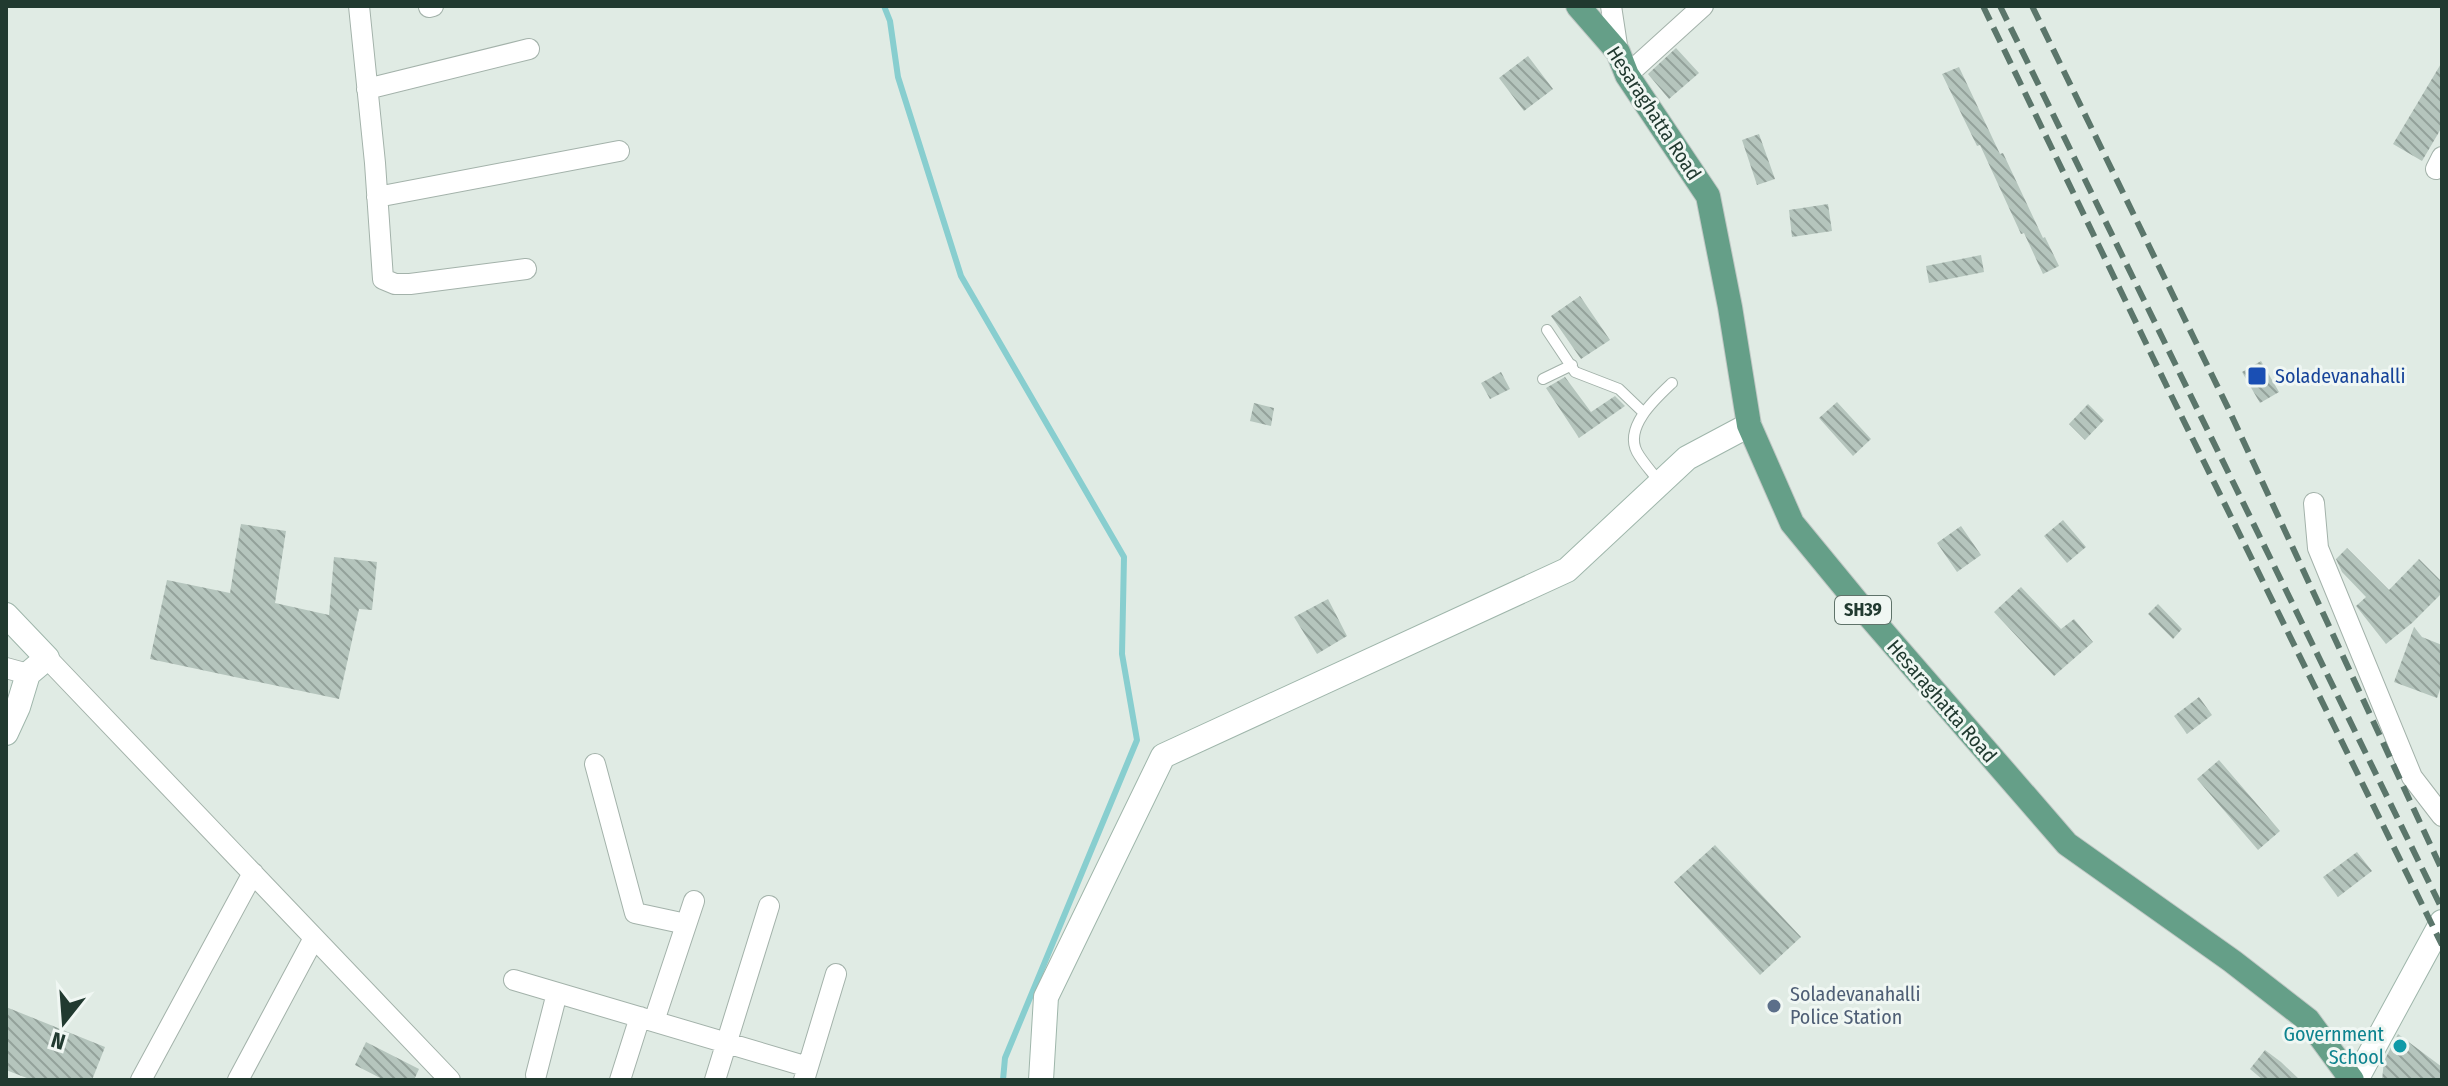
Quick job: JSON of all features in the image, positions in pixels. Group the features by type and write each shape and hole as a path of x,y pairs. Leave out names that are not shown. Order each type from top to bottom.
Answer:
{"main road":[{"name":"Hesaraghatta Road","path":"1578,6 1618,52 1627,75 1708,196 1749,425 1792,523 2067,844 2232,961 2308,1020 2354,1080"}],"street":[{"path":"359,6 383,279 395,284 410,284 526,269"},
{"path":"1611,6 1618,52"},
{"path":"1627,75 1703,6"},
{"path":"367,89 529,49"},
{"path":"377,197 619,151"},
{"path":"1041,1080 1046,997 1163,756 1567,570 1687,458 1749,425"},
{"path":"2314,503 2318,548 2412,777 2442,816"},
{"path":"6,615 450,1080"},
{"path":"6,733 18,707 17,671 47,658"},
{"path":"595,764 635,913 686,924"},
{"path":"141,1080 253,873"},
{"path":"620,1080 694,901"},
{"path":"715,1080 769,906"},
{"path":"2354,1080 2442,922"},
{"path":"238,1080 314,938"},
{"path":"514,980 725,1043 806,1073 836,974"},
{"path":"536,1075 557,993"}],"lane":[{"path":"1547,330 1575,372 1619,389 1644,413"},
{"path":"1543,379 1572,365"},
{"path":"1660,484 1636,450 1636,431 1647,407 1672,383"}],"building":[{"path":"1676,48 1699,73 1669,99 1648,74"},
{"path":"1528,56 1553,89 1524,111 1499,78"},
{"path":"2442,62 2442,127 2422,161 2393,144"},
{"path":"1959,67 2000,154 2003,153 2059,266 2043,274 1942,74"},
{"path":"1759,134 1775,179 1757,185 1742,140"},
{"path":"1828,204 1832,231 1792,237 1789,210"},
{"path":"1981,255 1984,272 1929,283 1926,266"},
{"path":"1580,296 1610,340 1581,359 1551,316"},
{"path":"2261,361 2279,392 2260,403 2242,372"},
{"path":"1501,372 1510,389 1490,399 1481,383"},
{"path":"1565,377 1591,412 1615,396 1625,406 1579,438 1546,388"},
{"path":"1837,402 1871,439 1853,456 1819,418"},
{"path":"1254,403 1274,408 1271,426 1250,421"},
{"path":"2088,404 2104,420 2085,440 2069,424"},
{"path":"2063,520 2086,547 2067,563 2044,536"},
{"path":"241,524 286,531 275,603 329,615 334,557 377,562 372,610 359,609 339,699 150,659 167,580 230,593"},
{"path":"1961,526 1981,555 1957,572 1937,543"},
{"path":"2347,548 2389,590 2419,559 2442,582 2442,593 2386,644 2356,606 2366,597 2342,572 2336,559"},
{"path":"2021,587 2061,629 2074,619 2093,642 2054,676 1994,612"},
{"path":"1328,599 1347,636 1317,654 1294,617"},
{"path":"2158,604 2182,629 2173,639 2148,614"},
{"path":"2414,627 2422,637 2442,645 2442,684 2437,698 2394,682"},
{"path":"2199,697 2212,715 2187,734 2174,716"},
{"path":"2219,760 2280,831 2258,850 2197,779"},
{"path":"1715,845 1801,937 1760,975 1674,882"},
{"path":"2357,852 2372,871 2338,897 2323,877"},
{"path":"6,1007 105,1047 92,1080 32,1080 6,1070"},
{"name":"Government School","path":"2398,1034 2442,1067 2442,1080 2382,1080 2384,1061"},
{"path":"366,1042 419,1069 414,1080 384,1080 355,1065"},
{"path":"2265,1050 2300,1080 2263,1080 2250,1069"}],"waterway":[{"path":"884,6 890,21 898,77 961,276 1124,557 1122,654 1137,740 1005,1058 1003,1080"}],"railway":[{"path":"1983,6 2442,945"},
{"path":"2000,6 2442,909"},
{"path":"2032,6 2229,410 2442,870"}],"place":[{"name":"Soladevanahalli","path":"2257,376"},
{"name":"Soladevanahalli Police Station","path":"1774,1006"},
{"name":"Government School","path":"2400,1046"}]}
